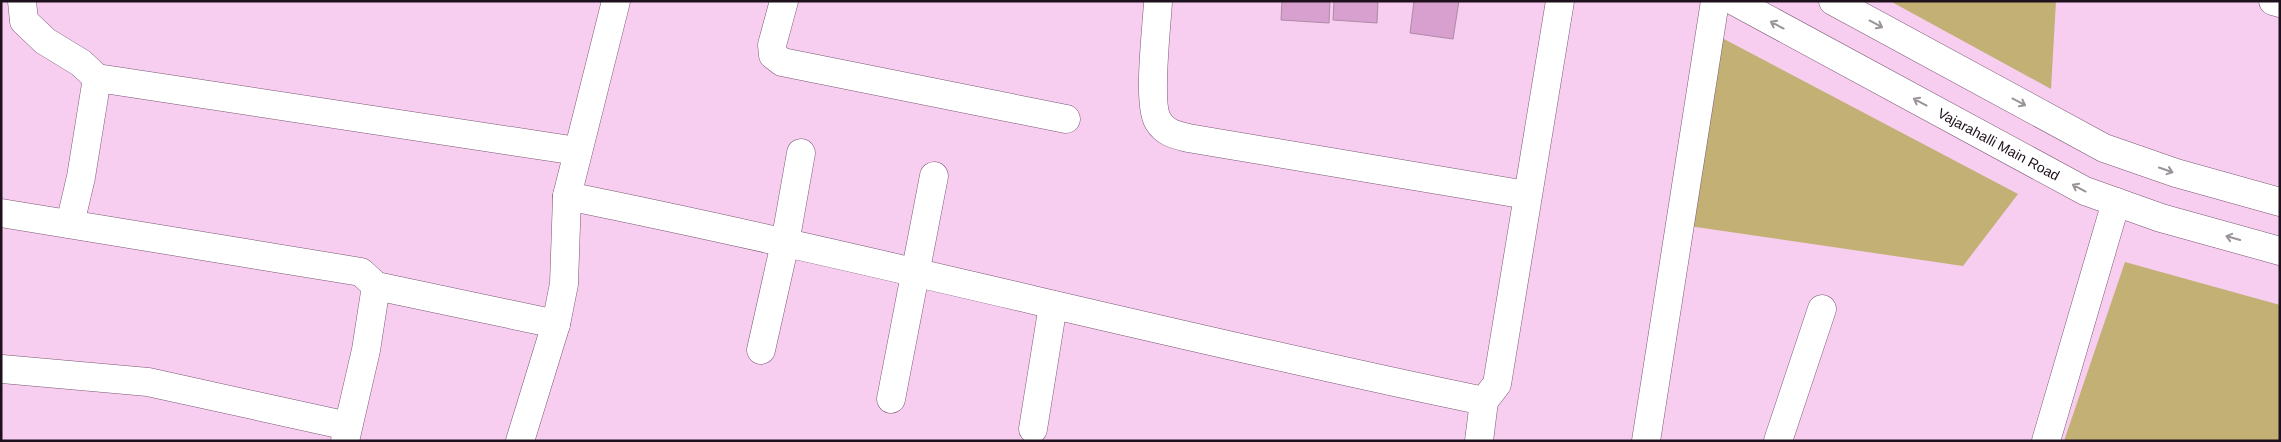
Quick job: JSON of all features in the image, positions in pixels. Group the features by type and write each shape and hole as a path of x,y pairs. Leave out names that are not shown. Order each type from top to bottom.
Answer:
{"street":[{"path":"22,1 24,21 44,41 81,63 97,78 577,151"},
{"path":"784,1 772,45 773,54 782,62 1066,120"},
{"path":"1158,1 1153,104 1158,121 1169,133 1188,138 1527,195"},
{"path":"1479,441 1484,401 1497,384 1560,1"},
{"path":"1646,441 1715,1"},
{"name":"Vajarahalli Main Road","path":"1734,1 2085,191 2161,218 2280,251"},
{"path":"1833,1 2104,148 2176,173 2280,202"},
{"path":"2273,1 2280,3"},
{"path":"520,441 556,324 564,284 567,196 608,3"},
{"path":"70,224 81,177 97,78"},
{"path":"761,350 785,242 801,153"},
{"path":"891,399 934,176"},
{"path":"567,196 785,242 1333,370 1484,401"},
{"path":"2046,441 2116,202"},
{"path":"1,214 361,272 376,286 556,324"},
{"path":"2,370 148,382 346,434 366,350 376,286"},
{"path":"1033,430 1053,305"},
{"path":"1778,441 1822,309"}],"shaded area":[{"path":"1890,1 2056,1 2051,89"},
{"path":"1722,38 2018,194 1963,266 1689,226"},
{"path":"2125,262 2280,305 2280,441 2064,441"}],"building":[{"path":"1282,1 1330,1 1329,23 1281,20"},
{"path":"1334,1 1378,1 1377,23 1333,20"},
{"path":"1414,1 1459,1 1453,39 1410,33"}]}
